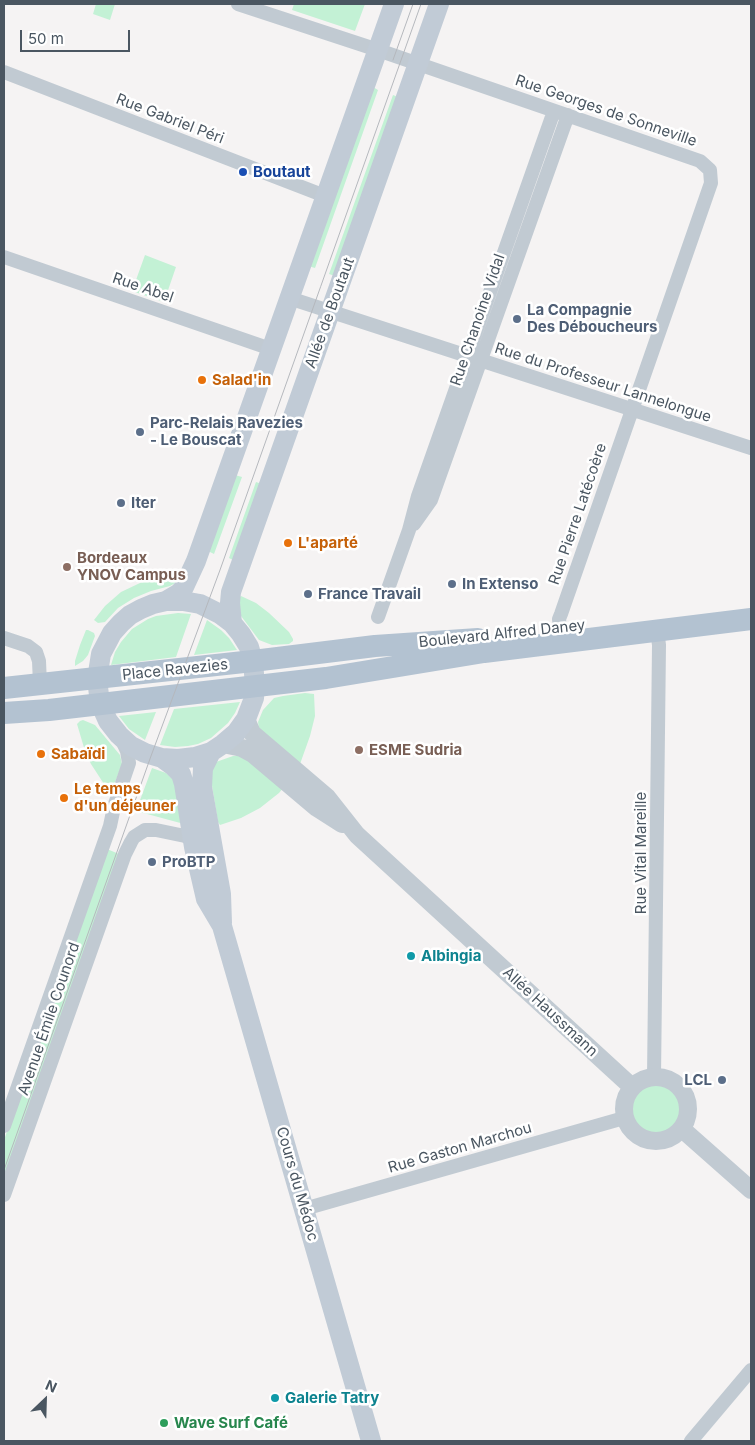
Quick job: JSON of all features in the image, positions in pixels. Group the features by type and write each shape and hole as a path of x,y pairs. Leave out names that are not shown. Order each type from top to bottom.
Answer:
{"main road":[{"path":"166,601 178,594 183,588 196,561 394,4"},
{"name":"Allée de Boutaut","path":"232,623 231,592 440,4"},
{"name":"Place Ravezies","path":"166,601 183,601 200,604 220,614 232,623 245,641 253,661 256,686 246,719 236,733 217,748 195,757 178,759 162,758 145,753 131,746 119,736 108,721 100,704 96,679 101,654 112,633 120,623 130,615 153,604 166,601"},
{"name":"Boulevard Alfred Daney","path":"253,661 375,646 481,639 751,606"},
{"name":"Boulevard Alfred Daney","path":"256,686 368,672 484,652 751,619"},
{"name":"Place Ravezies","path":"96,679 253,661"},
{"path":"4,688 96,679"},
{"name":"Place Ravezies","path":"100,704 256,686"},
{"path":"4,713 100,704"},
{"name":"Cours du Médoc","path":"217,748 203,768 202,787 221,894 222,926 371,1441"},
{"name":"Cours du Médoc","path":"162,758 181,774 206,899 222,926"}],"street":[{"name":"Rue Georges de Sonneville","path":"238,4 700,161 710,170 711,183 632,410"},
{"name":"Rue Gabriel Péri","path":"4,72 325,196"},
{"name":"Rue Chanoine Vidal","path":"378,617 409,530 431,500 474,359 554,111"},
{"name":"Rue Chanoine Vidal","path":"474,359 568,115"},
{"name":"Rue Abel","path":"4,257 271,349"},
{"name":"Rue du Professeur Lannelongue","path":"289,298 751,448"},
{"name":"Rue Pierre Latécoère","path":"560,629 561,614 632,410"},
{"name":"Rue Vital Mareille","path":"654,1077 656,1056 659,645 657,630"},
{"path":"4,638 28,646 36,652 39,661 40,684"},
{"name":"Allée Haussmann","path":"246,719 252,734 327,797 357,834 632,1087"},
{"name":"Place Ravezies","path":"103,845 129,763 127,751 119,736"},
{"name":"Allée Haussmann","path":"217,748 242,748 253,754 317,808 357,834"},
{"name":"Avenue Émile Counord","path":"4,1195 125,854 134,837 145,830 156,830 185,836 193,841"},
{"name":"Avenue Émile Counord","path":"4,1126 103,845"},
{"path":"654,1077 665,1078 674,1082 682,1089 687,1098 689,1108 688,1118 682,1129 671,1138 662,1142 652,1142 635,1134 628,1127 624,1118 624,1102 632,1087 638,1082 654,1077"},
{"name":"Rue Gaston Marchou","path":"304,1209 624,1118"},
{"path":"682,1129 751,1190"},
{"path":"691,1441 751,1370"}],"green space":[{"path":"96,4 115,4 110,20 93,14"},
{"path":"294,4 365,4 355,31 292,10"},
{"path":"373,87 378,90 315,268 308,266"},
{"path":"393,95 398,97 335,276 329,274"},
{"path":"145,255 176,267 164,302 132,291"},
{"path":"235,475 242,477 214,554 208,551"},
{"path":"256,482 262,484 235,561 229,558"},
{"path":"180,576 177,582 170,586 134,598 118,608 105,622 98,623 94,620 105,606 121,592 140,583"},
{"path":"241,596 256,603 269,613 289,632 293,641 289,644 272,645 259,640 241,616 238,599"},
{"path":"178,613 191,614 176,657 111,665 115,652 132,629 156,616"},
{"path":"207,620 229,638 237,650 194,655"},
{"path":"86,630 94,633 95,636 88,655 75,666 75,661"},
{"path":"305,693 314,694 315,716 300,764 259,729 258,722 263,710 274,698"},
{"path":"240,702 228,723 211,738 188,746 160,745 174,709"},
{"path":"156,712 145,740 129,729 119,716"},
{"path":"83,720 95,725 120,755 122,764 113,788 109,789 104,784 85,751 77,724"},
{"path":"233,756 240,756 250,760 283,788 260,808 241,818 220,825 210,774 216,762"},
{"path":"152,768 166,773 175,781 184,824 136,811"},
{"path":"107,849 119,854 4,1180 4,1140"},
{"path":"651,1085 661,1085 674,1092 681,1105 681,1115 674,1128 661,1135 651,1135 642,1131 635,1124 631,1115 631,1105 635,1096 642,1089"}],"tram line":[{"path":"393,60 413,4"},
{"path":"4,1170 421,4"}],"place":[{"name":"Boutaut","path":"243,172"},
{"name":"La Compagnie Des Déboucheurs","path":"517,319"},
{"name":"Salad'in","path":"202,380"},
{"name":"Parc-Relais Ravezies - Le Bouscat","path":"140,432"},
{"name":"Iter","path":"121,503"},
{"name":"L'aparté","path":"288,543"},
{"name":"Bordeaux YNOV Campus","path":"67,567"},
{"name":"In Extenso","path":"452,584"},
{"name":"France Travail","path":"308,594"},
{"name":"ESME Sudria","path":"359,750"},
{"name":"Sabaïdi","path":"41,754"},
{"name":"Le temps d'un déjeuner","path":"64,798"},
{"name":"ProBTP","path":"152,862"},
{"name":"Albingia","path":"411,956"},
{"name":"LCL","path":"722,1080"},
{"name":"Galerie Tatry","path":"275,1398"},
{"name":"Wave Surf Café","path":"164,1423"}]}
